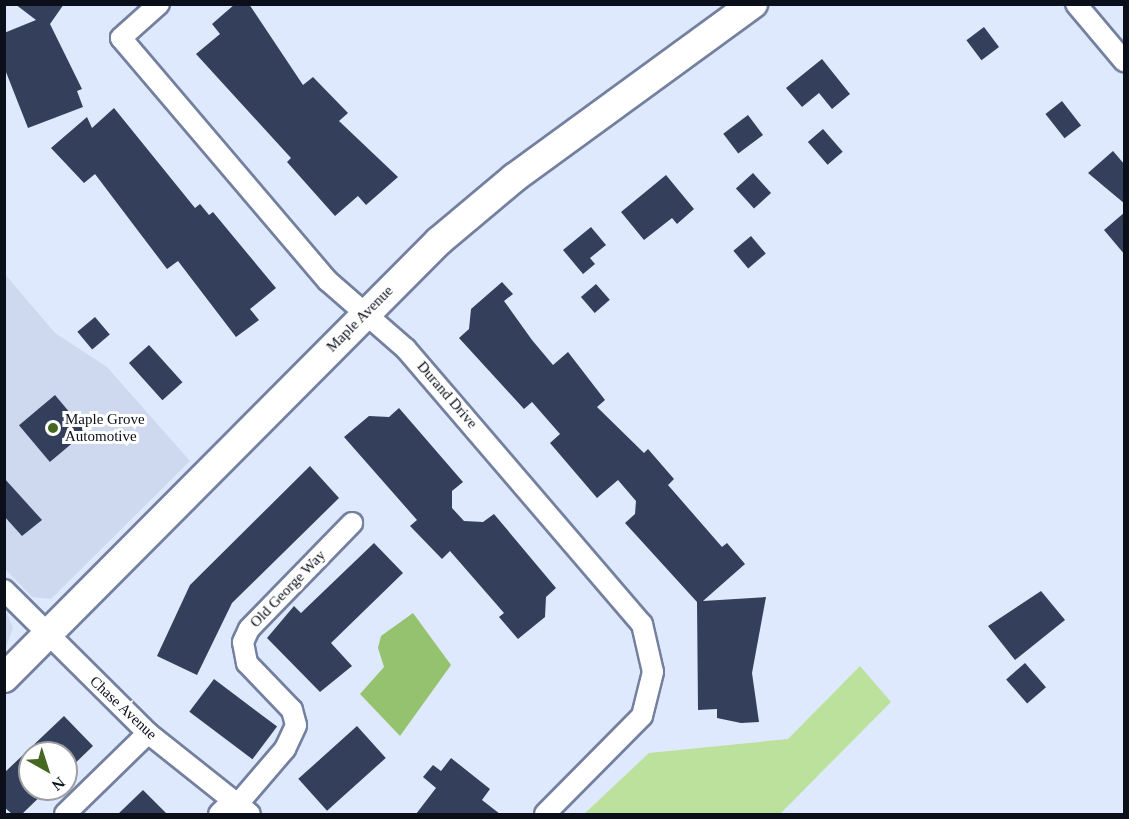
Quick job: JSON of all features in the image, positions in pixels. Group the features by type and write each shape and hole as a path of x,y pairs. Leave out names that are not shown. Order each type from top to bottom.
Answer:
{"main road":[{"name":"Maple Avenue","path":"4,678 365,312 506,185 753,4"}],"street":[{"name":"Durand Drive","path":"159,4 121,38 328,281 406,349 614,587 649,641 653,672 642,716 545,814"},
{"path":"1077,4 1125,61"},
{"name":"Old George Way","path":"235,809 285,749 296,725 292,710 247,663 243,642 249,629 352,523"},
{"name":"Chase Avenue","path":"4,590 148,733 235,809"},
{"path":"65,814 148,733"}],"shaded area":[{"path":"4,273 55,333 107,367 190,461 51,599 32,597 5,569"},
{"path":"5,609 13,628 4,650"},
{"path":"413,613 451,665 400,736 360,694 384,667 378,648 381,636"},
{"path":"860,666 891,702 780,814 584,814 649,753 788,739"}],"building":[{"path":"15,4 64,4 50,24 82,89 77,91 83,107 28,128 4,67 4,33 36,20"},
{"path":"235,4 249,4 303,85 313,77 348,113 339,121 398,177 366,205 358,196 335,216 287,162 291,158 196,54 220,34 212,24"},
{"path":"984,27 999,47 981,60 966,40"},
{"path":"822,59 850,94 832,109 819,93 802,107 786,88"},
{"path":"1062,101 1081,125 1065,138 1045,114"},
{"path":"114,108 195,208 200,204 209,215 213,212 276,288 250,309 259,320 236,337 178,261 167,269 95,174 84,183 51,148 87,117 92,128"},
{"path":"748,115 763,135 738,154 723,134"},
{"path":"823,129 843,152 828,165 808,142"},
{"path":"1113,151 1125,165 1125,204 1088,173"},
{"path":"753,173 771,193 754,208 736,188"},
{"path":"666,175 694,209 677,224 672,218 644,240 621,212"},
{"path":"1125,212 1125,255 1104,230"},
{"path":"591,227 606,245 590,258 595,264 583,274 563,250"},
{"path":"751,236 766,254 748,268 733,251"},
{"path":"502,282 513,294 504,301 553,365 568,352 605,400 597,407 644,453 648,449 674,479 668,485 722,547 727,543 745,564 703,601 766,597 752,673 759,722 741,723 717,718 717,709 698,710 697,602 625,523 635,514 636,501 618,480 597,498 550,443 560,434 532,402 524,409 459,338 469,329 471,309"},
{"path":"596,284 610,300 595,313 581,297"},
{"path":"95,317 110,335 92,349 77,332"},
{"path":"149,345 182,382 162,400 129,363"},
{"name":"Maple Grove Automotive","path":"55,395 86,432 50,462 19,425"},
{"path":"399,408 463,482 452,491 452,508 464,521 483,522 494,514 556,588 546,597 545,617 518,639 499,617 504,613 450,551 442,559 410,526 417,520 344,437 369,416 389,417"},
{"path":"310,466 339,498 232,603 197,675 157,656 190,585"},
{"path":"4,478 42,520 22,536 4,516"},
{"path":"374,543 403,573 331,643 352,666 320,692 267,638 294,606 301,613"},
{"path":"1041,591 1065,620 1015,660 988,626"},
{"path":"1025,663 1046,687 1027,704 1006,679"},
{"path":"214,679 277,727 252,759 189,712"},
{"path":"64,716 93,746 78,760 78,741 38,741"},
{"path":"357,726 386,758 327,811 298,779"},
{"path":"451,758 490,789 482,800 500,814 416,814 436,788 423,777 433,765 441,771"},
{"path":"18,760 18,801 36,801 22,814 12,814 4,807 4,773"},
{"path":"143,790 167,814 118,814"}],"place":[{"name":"Maple Grove Automotive","path":"53,428"}]}
